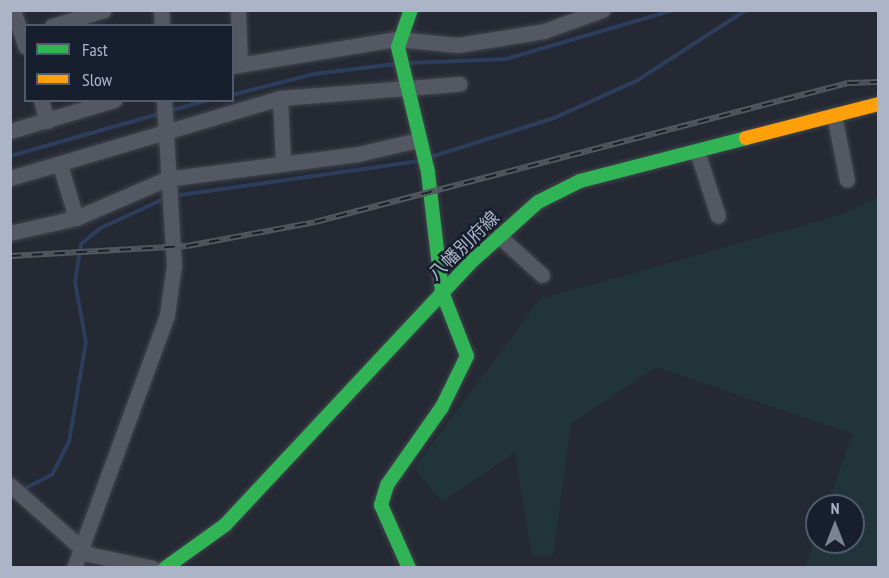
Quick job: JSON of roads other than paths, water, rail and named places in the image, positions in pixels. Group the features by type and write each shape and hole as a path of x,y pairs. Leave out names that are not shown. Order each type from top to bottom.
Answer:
{"main road":[{"path":"409,567 381,505 393,474 464,368 466,343 442,292 428,172 418,140 397,43 411,10"},
{"name":"八幡別府線","path":"165,567 225,525 442,292 537,201 580,181 879,104"}],"street":[{"path":"13,10 21,38"},
{"path":"57,24 87,13 104,10"},
{"path":"238,10 236,65 397,43 458,45 544,31 602,10"},
{"path":"10,178 280,98 406,85 459,84"},
{"path":"280,98 283,161"},
{"path":"41,102 46,121"},
{"path":"10,131 108,102"},
{"path":"74,567 167,315 174,265 166,182 164,102"},
{"path":"834,115 847,180"},
{"path":"10,234 76,218 166,182 283,161 358,154 418,140"},
{"path":"697,151 718,216"},
{"path":"60,165 76,218"},
{"path":"500,236 542,275"},
{"path":"12,486 81,544 88,554 153,567"}],"waterway":[{"path":"409,63 506,59 674,10"},
{"path":"431,157 554,118 638,80 746,10"},
{"path":"234,94 314,74 395,64"},
{"path":"169,111 202,102"},
{"path":"10,156 162,113"},
{"path":"173,196 418,161"},
{"path":"22,490 52,475 69,442 86,342 75,282 81,244 101,228 166,198"}],"railway":[{"path":"10,256 187,246 315,222 848,83 878,82"}]}
